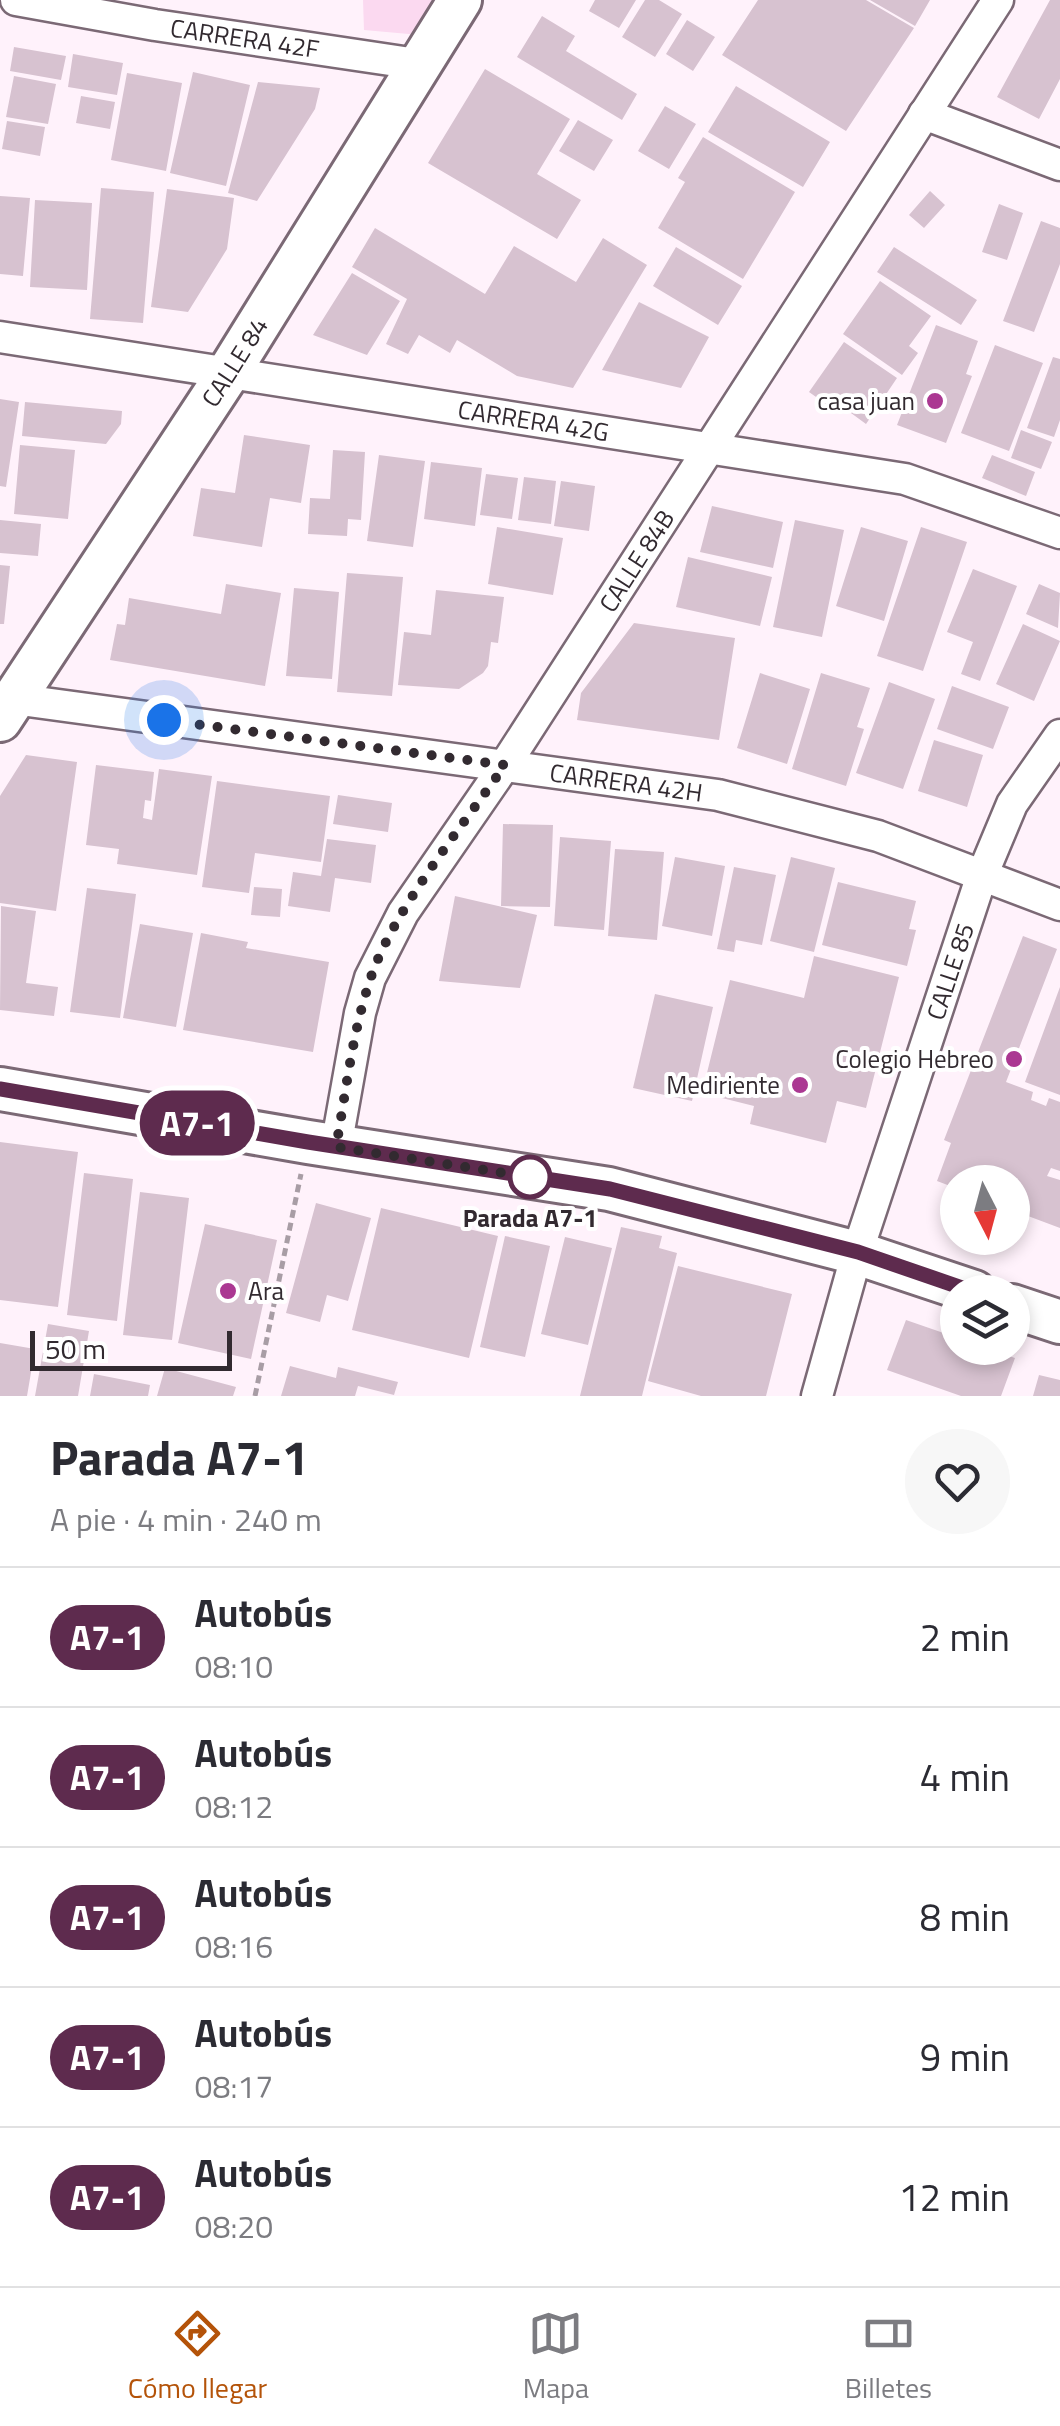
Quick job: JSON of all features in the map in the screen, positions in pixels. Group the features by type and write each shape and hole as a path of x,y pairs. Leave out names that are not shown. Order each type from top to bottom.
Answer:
{"street":[{"name":"CARRERA 42F","path":"16,0 157,13 417,64"},
{"name":"CALLE 84","path":"4,705 228,375 460,0"},
{"name":"CALLE 84B","path":"322,1145 360,1013 383,949 403,914 505,765 998,0"},
{"path":"924,114 1060,165"},
{"name":"CARRERA 42G","path":"0,337 905,479 1060,533"},
{"name":"CARRERA 42H","path":"4,705 505,765 735,799 878,836 1060,906"},
{"name":"CALLE 85","path":"817,1396 858,1252 981,878 1012,804 1060,735"},
{"path":"0,1089 322,1145 610,1189 858,1252 940,1280"},
{"path":"1030,1312 1060,1322"}],"path":[{"path":"256,1396 322,1145"}],"shaded area":[{"path":"363,0 443,0 420,35 364,30"}],"building":[{"path":"595,0 636,0 619,28 589,11"},
{"path":"645,0 659,0 682,14 655,57 622,37"},
{"path":"758,0 866,0 914,28 846,131 722,55"},
{"path":"870,0 930,0 915,26"},
{"path":"1050,0 1060,0 1060,79 1039,119 997,97"},
{"path":"542,16 575,36 566,51 637,94 622,120 517,57"},
{"path":"687,20 715,37 693,71 666,54"},
{"path":"14,47 66,56 61,80 10,71"},
{"path":"73,54 123,63 117,95 68,87"},
{"path":"485,69 570,119 537,174 581,200 557,239 428,163"},
{"path":"193,72 250,85 226,186 170,173"},
{"path":"127,73 182,83 166,171 111,160"},
{"path":"14,76 56,84 48,124 6,117"},
{"path":"258,82 320,88 315,109 257,201 228,193"},
{"path":"736,86 830,142 803,187 708,132"},
{"path":"81,96 115,102 110,129 76,123"},
{"path":"665,106 696,124 669,169 638,151"},
{"path":"578,120 613,140 594,171 559,151"},
{"path":"7,121 45,127 40,156 2,149"},
{"path":"703,137 795,192 743,279 658,228 685,182 678,178"},
{"path":"101,188 154,192 143,323 90,319"},
{"path":"167,189 234,198 227,249 188,312 151,307"},
{"path":"930,191 945,205 924,228 909,215"},
{"path":"0,196 30,198 23,276 0,274"},
{"path":"35,200 92,203 87,290 30,287"},
{"path":"999,204 1023,213 1007,260 982,252"},
{"path":"1041,221 1060,228 1060,264 1034,332 1003,321"},
{"path":"375,228 485,294 514,246 576,282 603,238 647,265 573,388 517,376 457,340 450,353 419,335 408,354 386,344 407,299 352,267"},
{"path":"676,247 742,286 718,325 653,286"},
{"path":"894,247 977,300 961,325 877,272"},
{"path":"352,273 400,301 367,355 313,335"},
{"path":"880,281 931,316 909,346 918,353 902,375 843,334"},
{"path":"639,302 709,337 681,388 602,370"},
{"name":"casa juan","path":"936,325 978,341 966,374 972,376 946,443 897,425"},
{"path":"844,342 897,378 866,424 840,405 836,411 809,392"},
{"path":"995,345 1043,363 1009,451 961,433"},
{"path":"1053,357 1060,359 1060,420 1054,437 1027,428"},
{"path":"0,399 19,402 6,487 0,486"},
{"path":"25,402 122,411 121,424 106,444 22,436"},
{"path":"1021,430 1052,442 1041,469 1011,458"},
{"path":"244,435 310,445 301,503 270,498 262,547 193,536 201,488 235,493"},
{"path":"20,445 75,450 68,519 14,514"},
{"path":"333,450 365,452 361,520 348,519 347,536 308,534 310,498 330,499"},
{"path":"379,455 425,461 413,547 367,541"},
{"path":"992,455 1035,472 1026,496 982,478"},
{"path":"431,462 482,468 475,526 424,519"},
{"path":"486,474 518,478 512,519 480,515"},
{"path":"524,477 556,481 551,524 518,520"},
{"path":"561,481 595,486 589,531 554,526"},
{"path":"712,506 783,522 773,568 700,552"},
{"path":"0,520 41,524 38,556 0,553"},
{"path":"795,520 844,530 822,637 773,627"},
{"path":"497,527 563,538 553,595 488,584"},
{"path":"861,527 908,541 884,621 836,606"},
{"path":"921,527 967,542 923,671 877,656"},
{"path":"688,557 772,577 760,626 676,607"},
{"path":"0,565 10,566 4,624 0,624"},
{"path":"973,569 1017,586 980,681 961,674 973,642 947,632"},
{"path":"347,573 403,577 392,696 337,692"},
{"path":"226,584 281,593 265,686 110,660 117,624 125,625 129,598 221,614"},
{"path":"1039,584 1060,593 1058,628 1026,614"},
{"path":"294,588 339,592 332,679 286,676"},
{"path":"436,590 504,597 498,643 491,642 488,666 483,673 459,689 398,685 404,632 431,635"},
{"path":"634,623 735,638 719,740 577,720 581,693"},
{"path":"1023,624 1060,641 1034,701 996,684"},
{"path":"760,673 810,689 787,764 737,748"},
{"path":"821,673 870,688 857,727 864,729 846,786 792,769"},
{"path":"889,682 935,699 903,789 856,773"},
{"path":"952,686 1009,707 993,749 937,729"},
{"path":"934,740 983,755 967,807 918,791"},
{"path":"26,755 77,762 56,911 0,903 0,796"},
{"path":"96,765 154,772 151,801 145,800 143,818 152,820 159,769 212,776 197,875 117,864 119,849 86,845"},
{"path":"217,781 330,796 321,862 255,853 249,893 202,887"},
{"path":"338,795 392,803 388,832 333,824"},
{"path":"503,824 553,825 550,907 501,906"},
{"path":"560,837 611,841 604,930 554,926"},
{"path":"327,839 376,845 371,883 335,878 330,912 288,906 293,872 321,876"},
{"path":"615,849 664,852 657,940 608,936"},
{"path":"675,857 725,866 712,936 662,926"},
{"path":"791,857 835,868 814,952 770,941"},
{"path":"734,867 776,875 762,945 736,940 734,952 717,949"},
{"path":"838,882 916,901 909,929 916,930 907,966 822,945"},
{"path":"254,887 282,889 280,917 251,915"},
{"path":"87,888 136,894 120,1018 70,1012"},
{"path":"455,896 537,915 520,988 439,981"},
{"path":"1,906 36,911 26,983 58,987 54,1016 0,1010"},
{"path":"140,924 193,933 176,1027 123,1018"},
{"path":"201,933 248,942 246,948 329,962 313,1052 183,1030"},
{"path":"1023,936 1057,949 1006,1082 1033,1092 1031,1100 1046,1106 1049,1098 1060,1102 1060,1171 1051,1168 1047,1176 1060,1180 1060,1228 1030,1217 1030,1165 943,1165 951,1143 944,1140"},
{"path":"814,956 899,977 866,1108 837,1101 826,1143 750,1124 754,1106 702,1093 730,980 804,998"},
{"path":"1060,987 1060,1095 1025,1082"},
{"path":"655,994 713,1007 692,1101 633,1088"},
{"path":"0,1142 78,1152 58,1307 0,1300"},
{"path":"84,1173 133,1179 117,1321 67,1315"},
{"path":"140,1192 189,1198 172,1340 123,1335"},
{"path":"316,1203 371,1218 348,1301 327,1295 320,1322 286,1313"},
{"path":"381,1208 498,1236 469,1358 352,1330"},
{"name":"Ara","path":"205,1224 277,1240 251,1359 178,1343"},
{"path":"621,1227 662,1236 659,1248 677,1253 642,1396 580,1396"},
{"path":"505,1236 550,1246 525,1357 480,1347"},
{"path":"565,1237 612,1248 588,1345 541,1334"},
{"path":"678,1266 792,1294 766,1396 701,1396 648,1381"},
{"path":"906,1320 940,1332 940,1365 1012,1365 1001,1396 961,1396 887,1370"},
{"path":"48,1324 89,1331 78,1396 35,1396"},
{"path":"0,1343 35,1349 27,1396 0,1396"},
{"path":"290,1366 336,1378 338,1367 398,1382 394,1395 358,1386 355,1396 281,1396"},
{"path":"165,1368 236,1387 233,1396 157,1396"},
{"path":"94,1374 150,1385 148,1396 90,1396"},
{"path":"1039,1375 1060,1380 1060,1396 1033,1396"}],"bus line":[{"name":"A7-1","path":"0,1089 610,1189 858,1252 940,1280"}],"place":[{"name":"casa juan","path":"935,401"},
{"name":"Colegio Hebreo","path":"1014,1059"},
{"name":"Mediriente","path":"800,1085"},
{"name":"Parada A7-1","path":"530,1177"},
{"name":"Ara","path":"228,1291"}],"route":[{"path":"164,720 505,765 403,914 370,978 336,1147 530,1177"}]}
